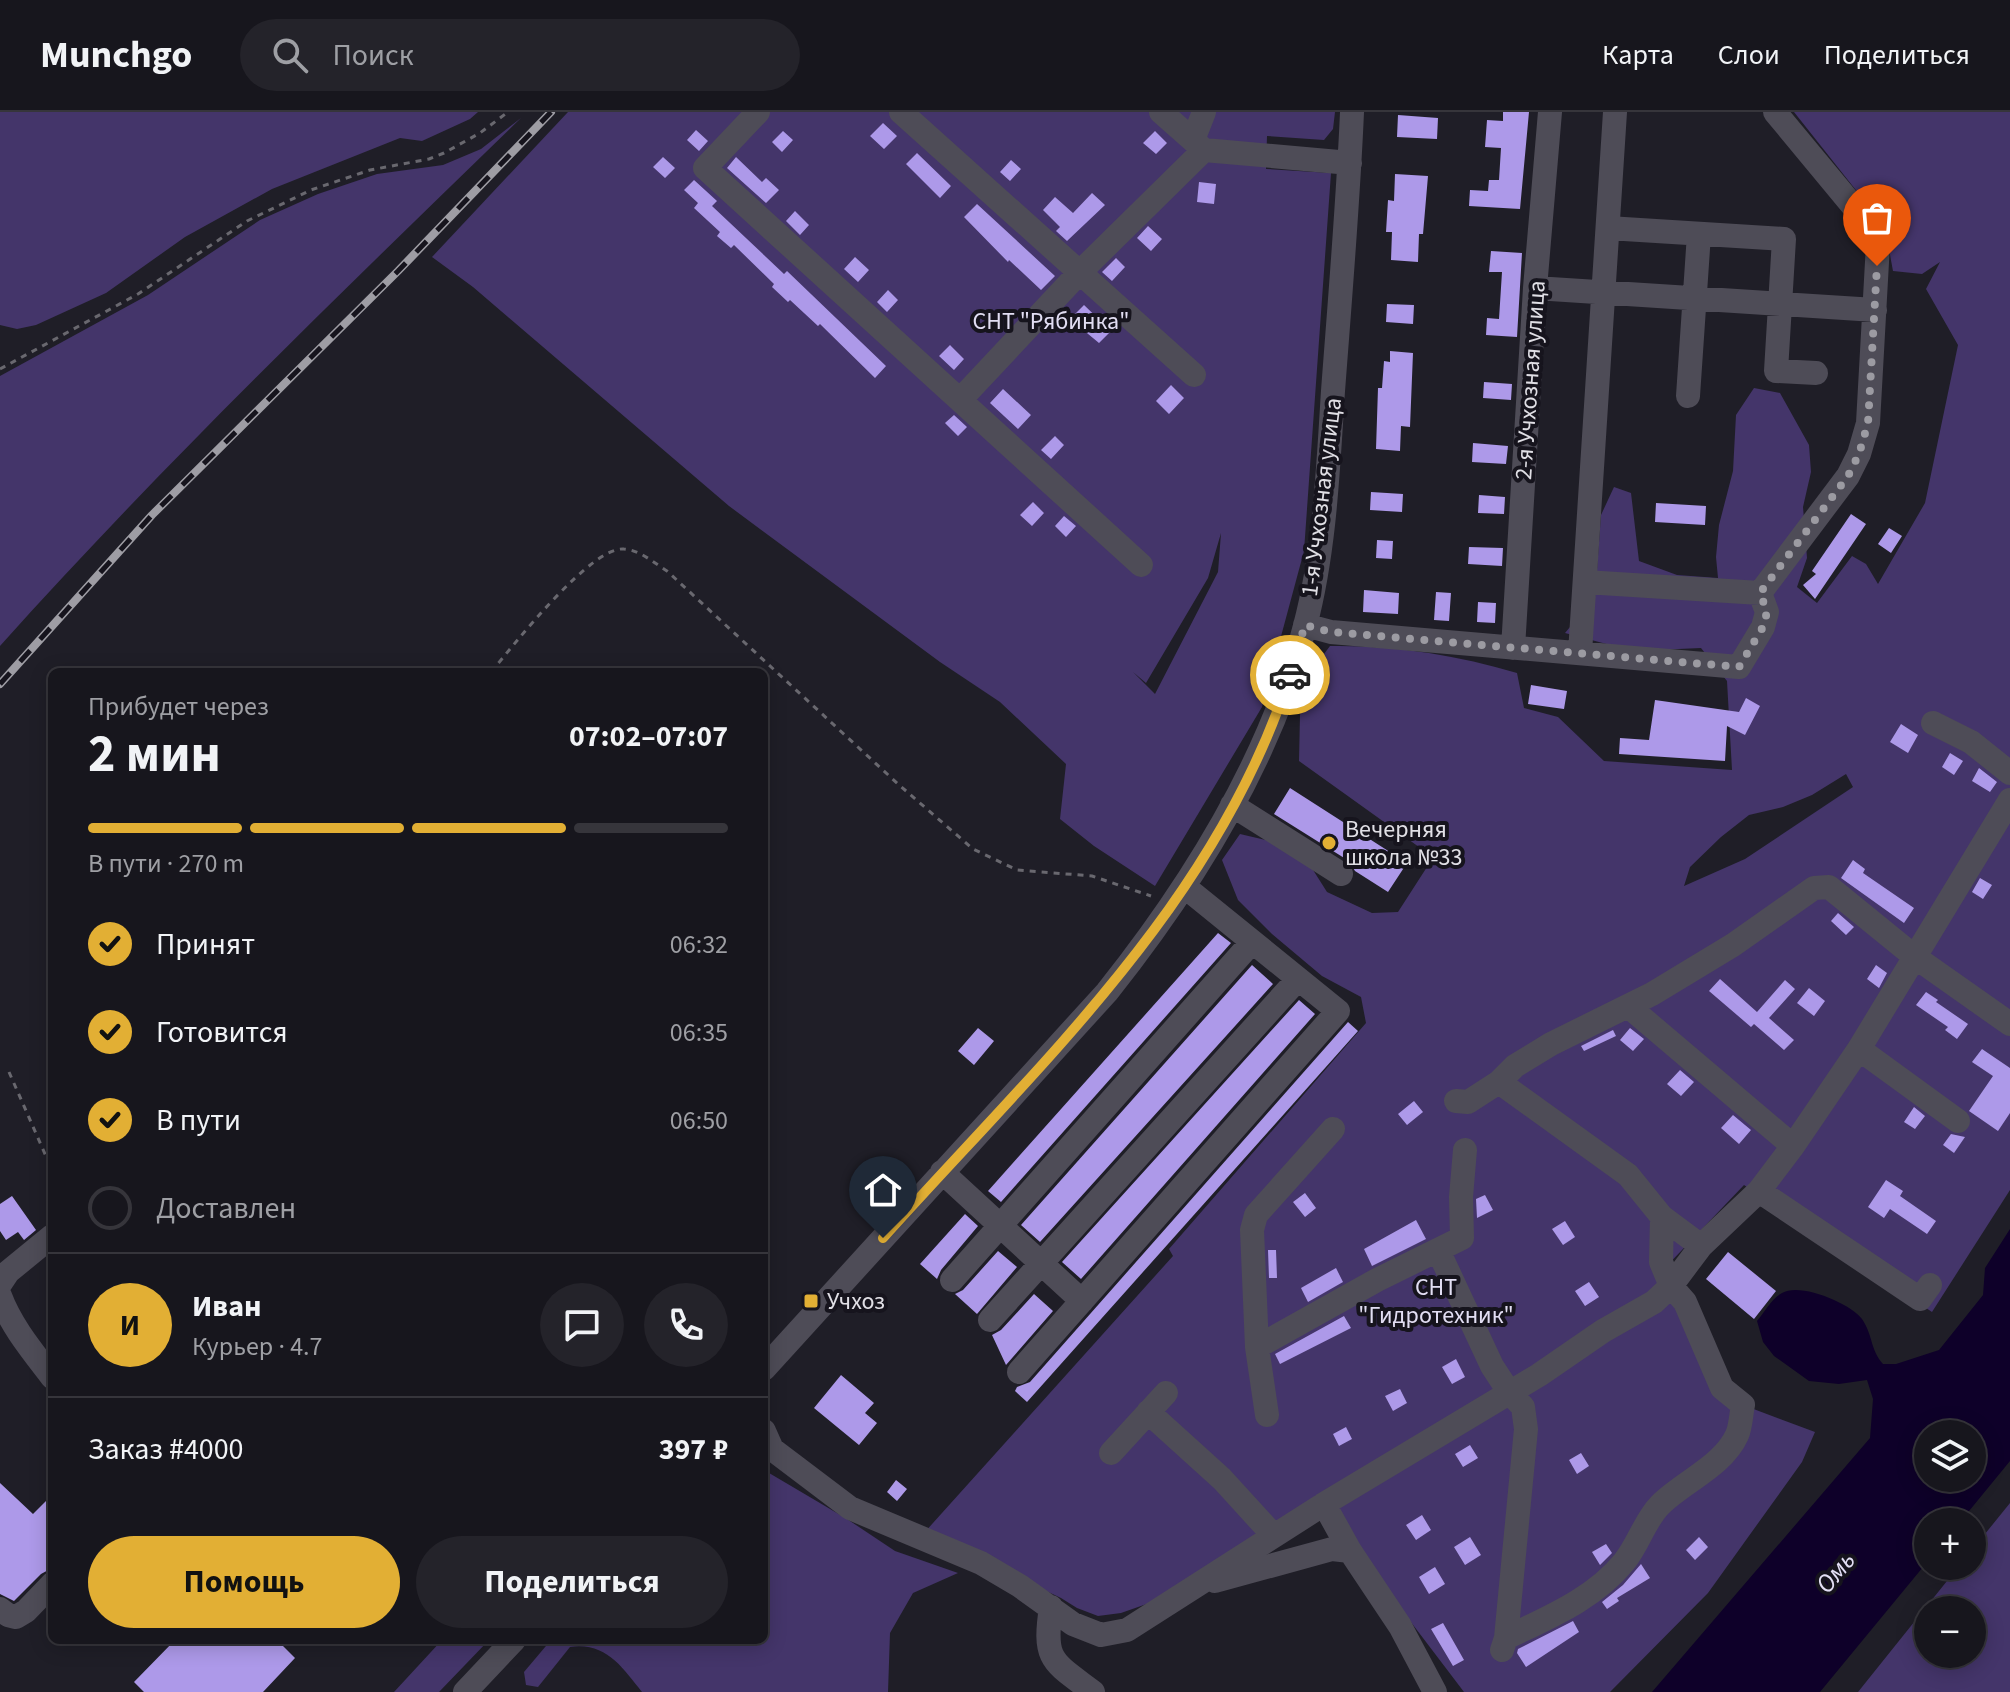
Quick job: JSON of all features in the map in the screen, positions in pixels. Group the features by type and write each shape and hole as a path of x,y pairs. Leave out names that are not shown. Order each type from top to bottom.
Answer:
{"street":[{"path":"758,112 705,168 1141,565"},
{"path":"901,112 1194,375"},
{"path":"1161,112 1198,145 1350,163"},
{"path":"960,400 1198,145 1204,112"},
{"name":"1-я Учхозная улица","path":"768,1365 1107,992 1179,896 1265,741 1305,625 1324,519 1352,112"},
{"name":"2-я Учхозная улица","path":"1513,648 1535,288 1550,112"},
{"path":"1580,653 1615,112"},
{"path":"1760,593 1848,476 1859,454 1868,423 1878,244 1872,229 1775,112"},
{"path":"1608,228 1784,239 1776,371 1816,373"},
{"path":"1688,396 1699,234"},
{"path":"1535,288 1875,310"},
{"path":"1585,582 1760,593"},
{"path":"1305,625 1331,632 1739,667 1763,627 1767,612 1760,593"},
{"path":"1933,723 1971,742 2010,773"},
{"path":"768,1440 772,1449 850,1508 981,1563 1073,1624 1101,1635 1127,1630 1324,1504 1654,1302 1671,1286 1701,1246 1759,1191 1793,1146 1859,1049 2010,800"},
{"path":"1232,805 1341,874"},
{"path":"1456,1101 1468,1102 1499,1082 1515,1066 1551,1044 1652,994 1733,945 1814,888 1829,887 1915,957 2010,1024"},
{"path":"1019,1372 1338,1011 1252,942 1179,896"},
{"path":"952,1280 1252,942"},
{"path":"990,1320 1298,979"},
{"path":"1628,1006 1793,1146"},
{"path":"1859,1049 1958,1121"},
{"path":"1499,1082 1628,1175 1662,1217 1701,1246"},
{"path":"1267,1415 1257,1347 1252,1230 1256,1215 1333,1129"},
{"path":"1257,1347 1377,1280 1462,1238 1465,1150"},
{"path":"942,1172 1082,1301"},
{"path":"1759,1191 1920,1299 1930,1285"},
{"path":"1438,1250 1492,1366 1523,1407 1526,1429 1503,1646 1608,1580 1626,1561 1656,1508 1721,1458 1737,1435 1743,1405 1722,1388 1685,1302 1671,1286 1661,1262 1662,1217"},
{"path":"0,1284 8,1272 48,1239"},
{"path":"0,1296 4,1308 48,1372"},
{"path":"1111,1453 1166,1393"},
{"path":"1148,1412 1222,1479 1274,1536"},
{"path":"1324,1504 1350,1551 1400,1626 1435,1692"},
{"path":"1201,1584 1246,1575 1332,1549 1350,1551"},
{"path":"0,1609 16,1617 48,1588"},
{"path":"1051,1607 1047,1647 1058,1666 1093,1692"},
{"path":"465,1692 510,1644"}],"path":[{"path":"0,369 138,294 247,221 311,190 370,170 429,159 444,153 480,133 508,112"},
{"path":"495,668 581,570 602,555 622,548 641,554 667,571 973,849 1017,870 1092,876 1179,896"},
{"path":"9,1072 48,1161"}],"green space":[{"path":"0,112 478,112 470,119 422,141 400,138 272,189 185,237 106,293 36,325 17,329 0,325"},
{"name":"СНТ \"Рябинка\"","path":"568,112 1335,112 1333,129 1324,140 1267,136 1266,169 1331,173 1304,551 1262,707 1155,886 1094,846 1060,819 1066,764 1000,702 940,662 729,506 473,287 432,257","holes":["1221,533 1218,572 1155,694 1133,672 1146,683 1208,578"]},
{"name":"СНТ \"Гидротехник\"","path":"1794,112 2010,112 2010,1190 1932,1312 1744,1185 1661,1272 1735,1402 1815,1432 1802,1462 1708,1593 1610,1692 1464,1692 1363,1559 1322,1498 1158,1600 1121,1613 1098,1616 924,1533 1173,1256 1169,1249 1366,1023 1361,997 1322,976 1272,934 1238,900 1222,860 1240,834 1279,843 1308,862 1327,892 1372,913 1398,912 1427,867 1419,847 1299,761 1300,715 1312,670 1330,646 1425,652 1517,673 1524,708 1558,717 1604,761 1732,770 1727,681 1701,648 1633,651 1565,633 1595,597 1601,515 1614,487 1631,493 1639,561 1677,575 1718,578 1719,525 1733,471 1736,415 1754,388 1780,393 1809,445 1811,472 1803,507 1807,558 1797,587 1817,603 1852,556 1866,564 1878,584 1925,503 1958,345 1926,289 1940,262 1922,274 1893,271 1888,244 1878,218","holes":["1846,774 1853,787 1745,859 1684,886 1690,867 1749,815 1783,807 1812,795"]},
{"path":"521,118 191,443 0,646 0,376 148,295 260,220 318,194 377,174 443,165 481,149"},
{"path":"768,1472 895,1551 958,1573 913,1593 890,1633 888,1692 642,1692 612,1658 583,1646 570,1647 538,1687 526,1685 524,1672 548,1644 768,1644"},
{"path":"2010,1503 2010,1692 1858,1692 1914,1622 1914,1668 1986,1668 1986,1596 1935,1596 1948,1580 1986,1580 1986,1533"},
{"path":"438,1644 485,1644 439,1692 394,1692"}],"water":[{"name":"Омь","path":"2010,1229 2010,1461 1986,1490 1986,1420 1914,1420 1914,1492 1985,1492 1971,1508 1914,1508 1914,1578 1820,1692 1652,1692 1870,1438 1873,1399 1867,1380 1839,1384 1809,1381 1774,1356 1763,1342 1757,1321 1768,1306 1778,1295 1790,1290 1812,1292 1836,1301 1862,1319 1883,1364 1896,1364 1939,1350 1983,1295 1985,1268"}],"building":[{"path":"1503,112 1529,112 1520,209 1469,206 1470,190 1488,191 1489,180 1499,180 1501,148 1485,147 1487,120 1503,121"},
{"path":"1398,115 1438,118 1437,139 1397,137"},
{"path":"883,123 897,136 884,149 870,136"},
{"path":"696,130 708,141 699,151 687,140"},
{"path":"783,131 793,140 782,152 772,142"},
{"path":"1155,131 1167,143 1156,154 1143,143"},
{"path":"917,153 951,186 940,198 906,164"},
{"path":"663,157 675,168 665,178 653,167"},
{"path":"736,157 762,182 766,178 779,190 766,203 727,168"},
{"path":"1011,160 1021,169 1010,181 1000,172"},
{"path":"1395,174 1428,176 1418,262 1391,260 1392,232 1386,232 1388,200 1394,201"},
{"path":"694,180 717,201 712,206 784,274 787,271 886,366 875,378 820,324 818,326 772,287 774,284 734,245 731,248 717,236 720,232 694,208 698,203 684,190"},
{"path":"1199,182 1216,184 1214,204 1197,202"},
{"path":"1092,193 1105,205 1067,241 1056,231 1060,227 1043,210 1055,197 1073,213"},
{"path":"977,204 1055,276 1041,290 964,217"},
{"path":"795,211 809,225 800,235 786,221"},
{"path":"1148,226 1162,239 1151,251 1137,238"},
{"path":"1491,251 1522,253 1517,337 1486,335 1487,318 1499,319 1502,272 1489,272"},
{"path":"855,257 869,270 858,282 844,269"},
{"path":"1116,258 1125,267 1112,281 1102,272"},
{"path":"888,290 898,300 887,312 877,302"},
{"path":"1387,304 1414,305 1413,324 1386,322"},
{"path":"1084,305 1111,331 1099,343 1070,319"},
{"path":"950,345 964,359 954,370 939,356"},
{"path":"1390,351 1413,353 1410,427 1401,426 1400,451 1376,449 1378,388 1382,388 1384,361 1390,362"},
{"path":"1484,382 1512,384 1511,400 1483,398"},
{"path":"1171,385 1184,398 1169,414 1156,401"},
{"path":"1003,389 1031,415 1018,429 990,403"},
{"path":"954,415 967,427 958,436 945,423"},
{"path":"1055,436 1064,445 1051,459 1041,450"},
{"path":"1473,443 1508,446 1506,464 1472,462"},
{"path":"1371,492 1403,494 1402,512 1370,510"},
{"path":"1479,495 1505,497 1504,514 1478,513"},
{"path":"1033,502 1044,513 1032,526 1020,515"},
{"path":"1656,503 1706,506 1705,525 1655,522"},
{"path":"1851,514 1866,524 1815,599 1803,585 1816,574 1812,571"},
{"path":"1064,516 1076,526 1066,537 1055,526"},
{"path":"1889,528 1902,536 1891,553 1878,544"},
{"path":"1377,540 1393,541 1392,559 1376,558"},
{"path":"1469,547 1503,548 1502,566 1468,564"},
{"path":"1364,590 1399,593 1398,614 1363,612"},
{"path":"1436,592 1451,593 1449,621 1434,620"},
{"path":"1478,602 1496,603 1495,623 1477,622"},
{"path":"1531,685 1567,691 1564,709 1528,704"},
{"path":"1746,698 1760,706 1745,735 1727,726 1725,761 1619,754 1620,738 1649,740 1655,700 1739,712"},
{"path":"1901,724 1918,735 1908,753 1890,742"},
{"path":"1950,753 1963,761 1954,775 1942,767"},
{"path":"1979,768 1997,782 1990,792 1972,781"},
{"path":"1290,788 1407,863 1388,892 1355,871 1349,861 1274,814"},
{"path":"1853,860 1865,869 1863,873 1914,908 1904,923 1841,878"},
{"path":"1980,878 1992,885 1983,899 1972,892"},
{"path":"1838,913 1854,927 1846,935 1831,921"},
{"path":"1218,933 1231,943 1001,1202 988,1191"},
{"path":"1252,965 1273,984 1040,1242 1021,1225"},
{"path":"1876,965 1887,973 1879,988 1867,979"},
{"path":"1720,979 1757,1012 1785,980 1795,989 1769,1018 1794,1040 1784,1050 1754,1024 1751,1027 1709,991"},
{"path":"1809,988 1825,1001 1814,1016 1797,1003"},
{"path":"1926,992 1968,1024 1957,1039 1945,1030 1948,1027 1916,1005"},
{"path":"1299,1000 1315,1014 1081,1279 1062,1262"},
{"path":"1348,1022 1358,1031 1027,1402 1015,1391 1017,1387 1030,1382"},
{"path":"978,1028 994,1041 974,1065 958,1051"},
{"path":"1630,1028 1644,1039 1633,1051 1620,1040"},
{"path":"1613,1030 1616,1036 1584,1051 1581,1046"},
{"path":"1982,1049 2010,1068 2010,1113 1998,1131 1969,1111 1993,1076 1972,1062"},
{"path":"1680,1070 1694,1082 1681,1096 1667,1084"},
{"path":"1414,1101 1423,1112 1407,1125 1398,1114"},
{"path":"1914,1107 1925,1116 1915,1129 1904,1122"},
{"path":"1733,1115 1751,1130 1739,1144 1721,1128"},
{"path":"1951,1134 1965,1137 1954,1153 1943,1145"},
{"path":"1886,1180 1903,1191 1900,1196 1936,1221 1927,1234 1890,1209 1884,1218 1868,1207"},
{"path":"1305,1193 1316,1208 1305,1217 1293,1202"},
{"path":"1485,1195 1493,1210 1477,1218 1476,1199"},
{"path":"12,1196 36,1230 24,1240 18,1232 6,1240 0,1231 0,1204"},
{"path":"965,1214 978,1226 937,1279 920,1264"},
{"path":"1416,1220 1426,1239 1372,1266 1364,1249"},
{"path":"1565,1221 1575,1237 1563,1245 1552,1229"},
{"path":"1268,1250 1276,1250 1277,1278 1269,1278"},
{"path":"998,1251 1017,1267 977,1314 955,1294 963,1290"},
{"path":"1728,1252 1776,1291 1754,1319 1706,1279"},
{"path":"1336,1268 1343,1282 1308,1302 1301,1288"},
{"path":"1589,1282 1599,1297 1585,1306 1575,1291"},
{"path":"1034,1294 1053,1311 1006,1365 992,1335 1001,1330"},
{"path":"1344,1316 1351,1328 1280,1364 1275,1354"},
{"path":"1456,1359 1465,1377 1452,1384 1442,1367"},
{"path":"841,1375 874,1403 865,1413 877,1423 859,1445 814,1408"},
{"path":"1400,1389 1407,1403 1393,1411 1385,1396"},
{"path":"1346,1427 1352,1439 1339,1446 1333,1434"},
{"path":"1470,1445 1478,1458 1463,1467 1455,1454"},
{"path":"1581,1453 1589,1466 1577,1474 1569,1460"},
{"path":"896,1480 907,1489 897,1501 887,1492"},
{"path":"0,1483 33,1514 48,1499 48,1570 14,1601 0,1594"},
{"path":"1422,1515 1431,1530 1416,1540 1406,1525"},
{"path":"1470,1537 1481,1555 1465,1565 1454,1547"},
{"path":"1699,1537 1708,1547 1695,1560 1686,1550"},
{"path":"1606,1544 1612,1553 1600,1565 1592,1552"},
{"path":"1641,1564 1650,1578 1617,1598 1619,1601 1607,1609 1602,1602 1623,1585"},
{"path":"1435,1567 1445,1584 1429,1594 1419,1577"},
{"path":"1573,1621 1579,1632 1526,1667 1517,1653 1518,1649"},
{"path":"1443,1623 1464,1660 1453,1666 1431,1629"},
{"path":"171,1644 281,1644 295,1658 263,1692 144,1692 134,1682"}],"railway":[{"path":"0,684 152,515 398,271 551,112"}],"way so far":[{"path":"1290,675 1305,625 1331,632 1739,667 1763,627 1767,612 1760,593 1848,476 1859,454 1868,423 1877,266"}],"place":[{"name":"Вечерняя школа №33","path":"1329,843"},
{"name":"Учхоз","path":"811,1301"}],"route":[{"path":"883,1238 1067,1038 1152,936 1185,887 1232,805 1261,749 1290,675"}]}
